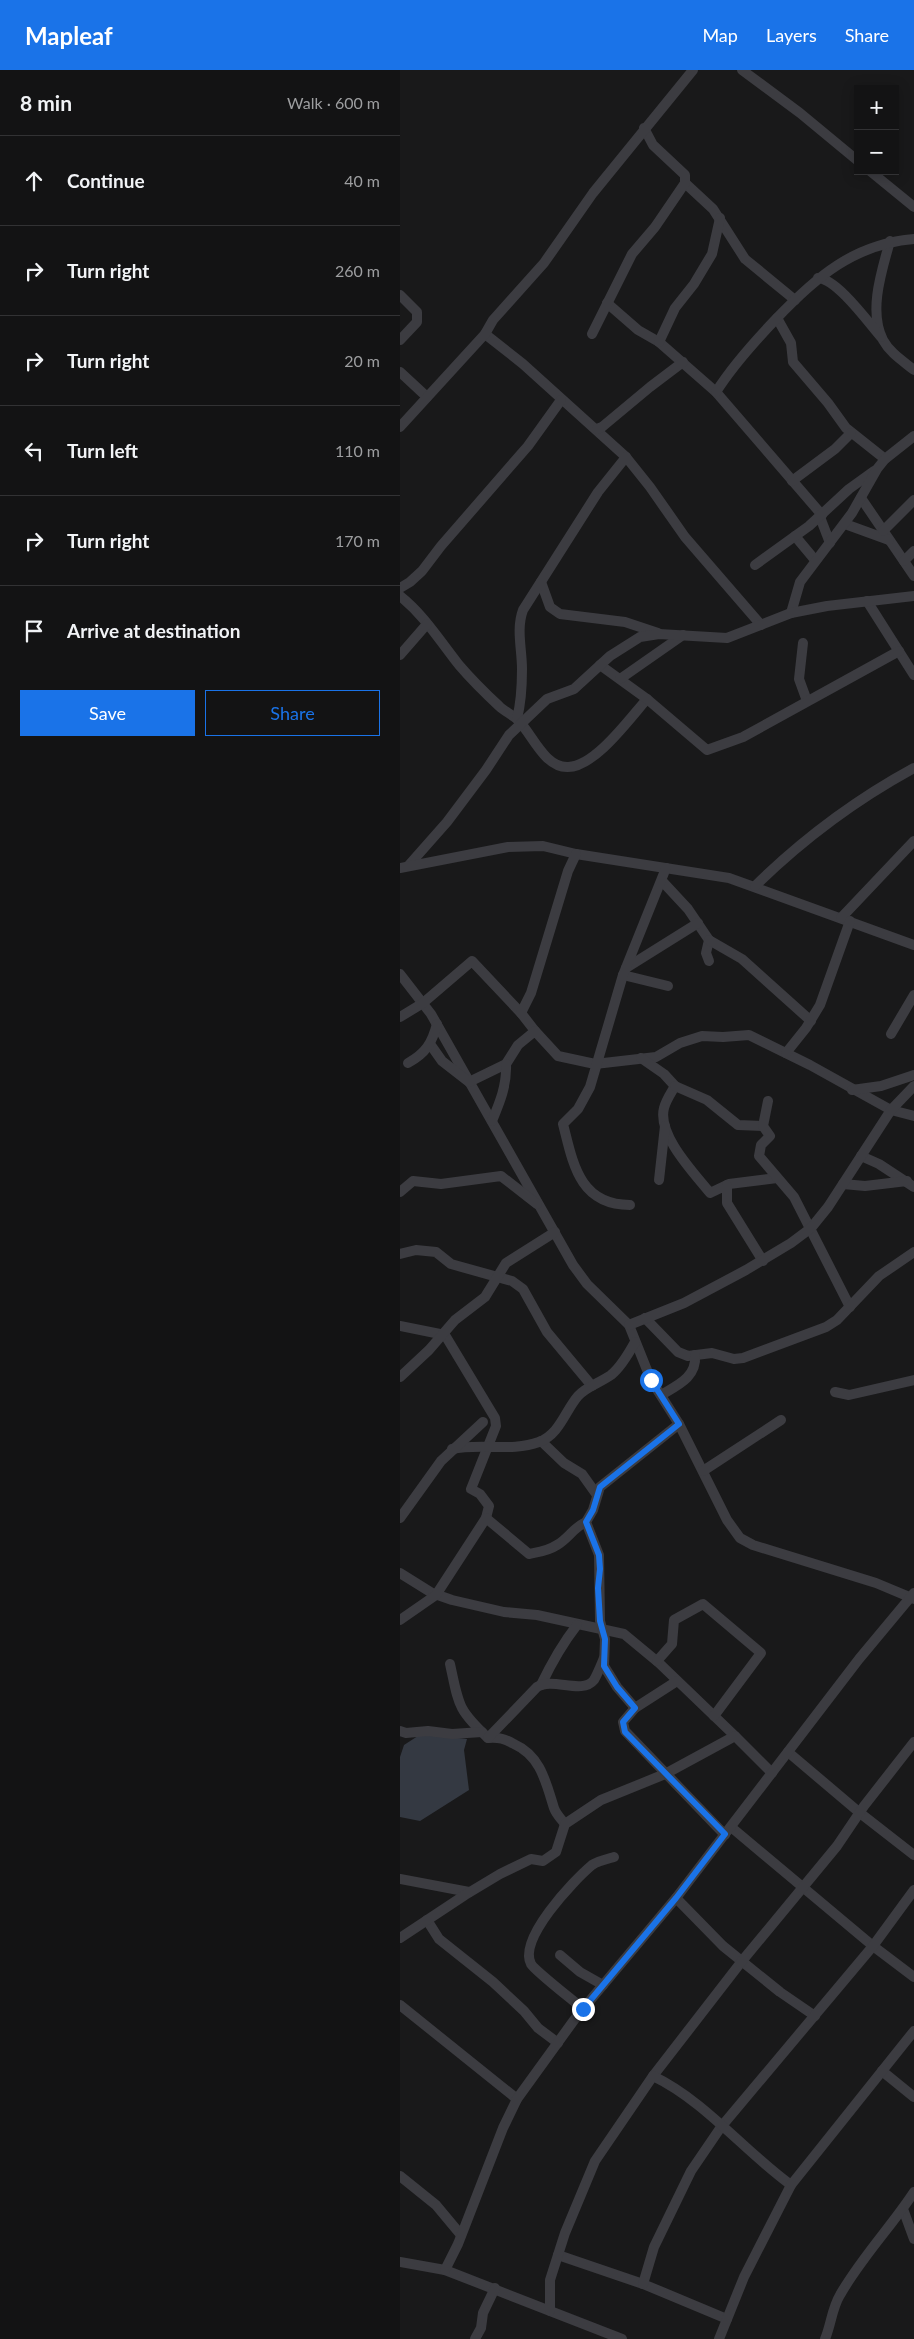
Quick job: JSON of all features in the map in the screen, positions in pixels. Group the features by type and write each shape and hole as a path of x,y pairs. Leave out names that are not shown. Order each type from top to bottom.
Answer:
{"street":[{"path":"400,427 485,334 493,320 544,263 593,193 693,70"},
{"path":"742,70 800,113 854,158"},
{"path":"592,334 632,254 655,227 685,183 685,175 653,144 644,128"},
{"path":"875,175 914,208"},
{"path":"685,183 703,198 720,218 745,259 795,300"},
{"path":"660,342 675,308 694,284 712,254 720,218"},
{"path":"716,392 732,367 777,318 818,278 846,259 872,247 890,241 914,239"},
{"path":"883,340 878,309 880,276 890,241"},
{"path":"818,278 825,279 847,297 889,349 914,370"},
{"path":"400,295 417,312 417,322 400,340"},
{"path":"607,303 638,330 660,342 716,392 821,516 830,543"},
{"path":"777,318 791,343 793,362 851,433 885,459"},
{"path":"485,334 597,429 626,457 650,487 685,537 761,624"},
{"path":"597,429 683,362"},
{"path":"400,372 427,397"},
{"path":"400,588 422,571 441,546 528,446 561,400"},
{"path":"792,481 835,449 851,433"},
{"path":"791,613 800,582 815,560 845,524 877,469 885,459 913,440"},
{"path":"519,722 522,670 520,619 527,601 598,492 626,457"},
{"path":"754,565 821,516 849,488 877,469"},
{"path":"861,498 914,576"},
{"path":"883,531 914,500"},
{"path":"845,524 890,540"},
{"path":"795,536 815,560"},
{"path":"904,561 914,551"},
{"path":"541,582 550,607 560,614 625,622 659,634"},
{"path":"400,596 415,608 468,674 519,722 553,762 567,768 578,766 603,748 647,699"},
{"path":"404,866 447,822 519,722 547,699 574,689 620,648 640,637 659,634 727,638 791,613 914,596"},
{"path":"867,601 914,675"},
{"path":"400,655 427,624"},
{"path":"620,679 682,635"},
{"path":"803,643 799,679 807,700"},
{"path":"600,665 647,699 707,750 743,737 898,651"},
{"path":"755,886 827,823 914,768"},
{"path":"786,1053 811,1021 831,978 846,920 914,841"},
{"path":"404,866 526,845 543,846 576,854 729,878 914,945"},
{"path":"522,1013 531,994 568,871 576,854"},
{"path":"630,1206 608,1202 590,1191 582,1183 575,1171 563,1124 584,1099 611,1022 624,971 666,868"},
{"path":"662,881 688,909 709,940 742,959 811,1021"},
{"path":"624,971 698,923"},
{"path":"709,940 706,953 709,962"},
{"path":"400,1017 423,1003 472,961 522,1013 535,1031 558,1056 595,1064 656,1057 680,1043 702,1036 749,1035 891,1110 914,1116"},
{"path":"624,971 668,986"},
{"path":"400,974 437,1024 574,1266 588,1284 629,1325 651,1380 679,1424 727,1520 740,1538 753,1545 913,1596 860,1659 676,1898 583,2009 518,2099 490,2158 461,2235 445,2270"},
{"path":"891,1034 914,995"},
{"path":"408,1063 421,1056 430,1044 437,1024"},
{"path":"469,1082 506,1064 518,1045 535,1031"},
{"path":"430,1044 442,1061 469,1082"},
{"path":"642,1058 664,1074 675,1086 708,1100 738,1125 763,1126"},
{"path":"492,1121 501,1101 507,1077 506,1064"},
{"path":"852,1090 880,1086 914,1075"},
{"path":"659,1180 665,1126 664,1108 675,1086"},
{"path":"629,1325 684,1303 762,1261 811,1228 843,1184 891,1110 914,1086"},
{"path":"768,1101 763,1126 770,1136 761,1145 759,1156 794,1197 850,1307"},
{"path":"665,1126 679,1155 710,1193 727,1185 777,1178"},
{"path":"861,1156 910,1184"},
{"path":"400,1192 413,1181 441,1184 501,1176 540,1206"},
{"path":"843,1184 865,1186 910,1184"},
{"path":"727,1185 727,1204 762,1261"},
{"path":"400,1377 455,1320 485,1297 506,1263 555,1232"},
{"path":"400,1254 416,1250 436,1252 451,1264 512,1281 523,1289 547,1332 592,1386"},
{"path":"645,1318 678,1352 688,1356 712,1353 734,1359 743,1358 826,1328 850,1307 879,1276 914,1252"},
{"path":"400,1326 445,1335 495,1418 496,1426 471,1489 480,1494 489,1506 486,1518 436,1595 400,1620"},
{"path":"452,1449 524,1445 541,1441 552,1434 579,1395 611,1375 624,1360 635,1342"},
{"path":"661,1396 681,1384 693,1372 696,1364 695,1355"},
{"path":"835,1392 849,1396 914,1380"},
{"path":"703,1471 781,1420"},
{"path":"400,1518 417,1491 452,1449 483,1422"},
{"path":"486,1518 530,1554 544,1552 558,1545 586,1522 593,1510 600,1487 679,1424"},
{"path":"541,1441 564,1463 582,1474 597,1495"},
{"path":"586,1522 599,1555 598,1588 602,1630 605,1639 604,1666 609,1676 635,1708"},
{"path":"400,1573 436,1595 504,1612 537,1615 624,1634 657,1662 772,1773"},
{"path":"657,1662 672,1644 674,1620 703,1604 762,1653 714,1716"},
{"path":"485,1735 541,1685 550,1666 563,1648 564,1642 576,1625"},
{"path":"541,1685 589,1684 604,1658"},
{"path":"450,1664 459,1705 467,1718 485,1735"},
{"path":"677,1681 635,1708 623,1722 625,1732 665,1774 728,1831 803,1885 873,1946 914,1977"},
{"path":"400,1731 406,1733 428,1731 485,1735 500,1737 522,1747 530,1755 545,1778 555,1810 565,1824"},
{"path":"400,1938 469,1892 530,1859 544,1861 556,1852 565,1824 601,1800 665,1774 735,1736"},
{"path":"550,2311 550,2280 595,2161 653,2076 742,1961 837,1846 896,1763 914,1742"},
{"path":"788,1752 914,1855"},
{"path":"583,2009 532,1966 528,1952 533,1936 569,1887 594,1863 614,1857"},
{"path":"400,1879 469,1892"},
{"path":"643,2284 654,2247 687,2178 721,2127 873,1946 914,1890"},
{"path":"676,1898 723,1946 780,1992 815,2016"},
{"path":"427,1920 439,1939 494,1982 524,2011 538,2028 558,2043"},
{"path":"560,1954 580,1972 603,1985"},
{"path":"400,2005 518,2099"},
{"path":"719,2339 744,2276 791,2185 914,2031"},
{"path":"882,2071 914,2097"},
{"path":"653,2076 676,2087 771,2170 791,2185"},
{"path":"400,2176 436,2205 461,2235"},
{"path":"825,2339 832,2324 839,2296 880,2236 903,2209 914,2192"},
{"path":"903,2209 914,2239"},
{"path":"558,2255 643,2284 727,2319"},
{"path":"400,2262 445,2270 622,2339"},
{"path":"475,2339 481,2328 483,2313 495,2288"}],"shaded area":[{"path":"421,1734 467,1739 464,1750 469,1790 420,1821 400,1817 400,1757 404,1745"}],"route":[{"path":"583,2009 676,1898 725,1834 625,1732 623,1722 635,1708 617,1687 604,1666 606,1647 600,1621 599,1555 586,1522 593,1510 600,1487 679,1424 651,1380"}]}
